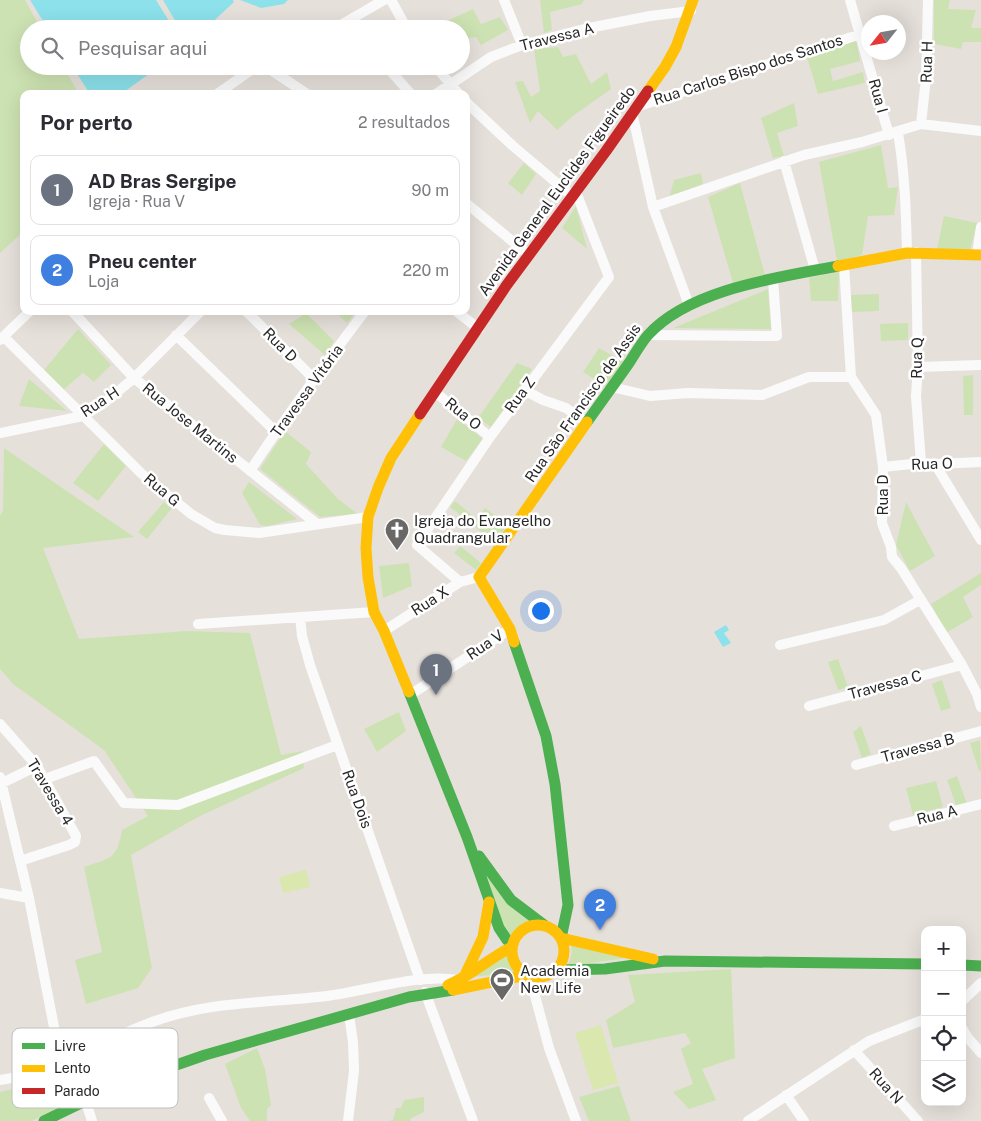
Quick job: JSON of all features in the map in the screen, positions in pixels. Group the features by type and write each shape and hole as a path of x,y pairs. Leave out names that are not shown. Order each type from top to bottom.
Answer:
{"main road":[{"name":"Avenida General Euclides Figueiredo","path":"512,945 504,936 489,902 467,837 384,630 374,612 367,561 368,517 391,458 506,286 665,67 676,47 692,5"},
{"name":"Rua São Francisco de Assis","path":"479,577 648,335 663,321 707,296 815,270 911,253 979,255"},
{"path":"479,577 510,629 546,736 555,784 568,905 561,938"},
{"name":"Avenida General Euclides Figueiredo","path":"467,837 491,874 511,900 544,926"},
{"path":"463,980 475,958 483,937 489,902"},
{"path":"178,1064 423,994 463,980 512,945 522,931 536,925 554,930 561,938 564,946 565,955 562,963 557,970 545,977 528,976 423,994"},
{"path":"561,938 665,961"},
{"path":"512,945 512,954 516,966 528,976"},
{"path":"557,970 605,969 665,961 921,964"},
{"path":"966,965 981,966"},
{"path":"44,1121 68,1108"}],"street":[{"path":"349,20 373,3 384,0"},
{"path":"391,0 402,20"},
{"path":"504,0 522,45"},
{"name":"Rua I","path":"850,0 861,34"},
{"name":"Rua H","path":"921,124 926,78 928,0"},
{"name":"Travessa A","path":"470,71 491,57 522,45 692,5"},
{"name":"Rua Carlos Bispo dos Santos","path":"634,109 861,34"},
{"name":"Rua I","path":"869,60 901,154 911,253"},
{"path":"223,90 244,75"},
{"path":"278,75 301,90"},
{"path":"394,75 407,90"},
{"path":"442,75 455,90"},
{"name":"Travessa A","path":"442,90 464,75"},
{"path":"470,106 520,152 574,194"},
{"path":"634,109 653,207 689,305"},
{"path":"653,207 784,161 893,134 921,124 981,131"},
{"path":"784,161 815,270"},
{"name":"Rua Z","path":"460,582 417,546 490,437 609,277 574,194"},
{"path":"470,206 529,255"},
{"path":"979,255 981,227"},
{"name":"Rua Q","path":"911,253 918,366 916,396 921,463"},
{"name":"Rua D","path":"844,265 851,376 876,415 883,467 882,523 891,547 892,557 901,568 962,665 979,694 981,707"},
{"path":"648,335 778,336 773,279"},
{"path":"2,339 26,315"},
{"name":"Rua Jose Martins","path":"76,315 134,378 317,524"},
{"name":"Rua H","path":"0,433 83,416 103,404 134,378 197,315"},
{"name":"Rua D","path":"250,315 314,379"},
{"name":"Travessa Vitória","path":"250,471 314,379 362,315"},
{"path":"461,315 479,329"},
{"path":"176,335 276,432"},
{"name":"Rua G","path":"2,339 142,474 177,503 215,528 259,533 368,517"},
{"path":"918,366 981,365"},
{"path":"612,387 650,396 688,393 762,395 809,377 851,376"},
{"path":"524,390 542,400 566,408 587,423"},
{"name":"Rua O","path":"435,392 490,437"},
{"name":"Rua O","path":"883,467 921,463 981,462"},
{"path":"935,464 981,540"},
{"name":"Rua X","path":"384,630 460,582 479,577"},
{"path":"780,645 884,620 920,600"},
{"path":"198,624 374,612"},
{"name":"Rua Dois","path":"300,617 305,648 337,745 420,980"},
{"name":"Rua V","path":"410,695 510,629"},
{"name":"Travessa C","path":"809,706 962,665"},
{"name":"Travessa 4","path":"0,724 36,766 76,839 72,844 64,848 20,861"},
{"name":"Travessa B","path":"856,765 981,731"},
{"path":"44,779 94,761 124,803 178,804 337,745"},
{"path":"36,766 1,781 29,898 54,1028"},
{"name":"Rua A","path":"894,826 981,804"},
{"path":"0,893 29,898"},
{"path":"528,976 549,1048 576,1121"},
{"path":"137,1028 177,1014 218,1006 326,996 420,980 442,978 463,980"},
{"path":"966,997 981,983"},
{"path":"423,994 473,1121"},
{"path":"348,1015 354,1053 354,1071 348,1121"},
{"path":"748,1121 854,1050 885,1034 921,1020"},
{"path":"966,1035 981,1053"},
{"name":"Rua N","path":"854,1050 918,1121"},
{"path":"786,1095 804,1121"},
{"path":"209,1098 222,1121"},
{"path":"88,1108 92,1121"}],"green space":[{"path":"0,0 25,0 36,20 20,20 20,75 68,75 77,90 20,90 20,235 0,253"},
{"path":"540,0 584,0 582,4 550,12 552,30 544,33"},
{"path":"934,0 950,0 948,9 976,10 971,28 981,28 981,42 963,42 961,49 934,44"},
{"path":"473,9 481,24 500,17 508,30 481,45 476,37 470,38 470,20 449,20"},
{"path":"856,40 860,61 830,69 833,81 863,72 865,83 818,94 807,57"},
{"path":"558,47 563,57 576,54 591,84 607,72 611,89 557,130 538,111 530,123 515,82 523,81 531,97 540,91 534,49"},
{"path":"794,103 798,126 777,133 784,156 773,158 761,118"},
{"path":"881,145 888,188 898,187 894,215 868,216 862,255 837,261 819,162"},
{"path":"524,163 536,174 522,195 508,183"},
{"path":"701,173 703,184 669,198 674,180"},
{"path":"740,183 765,275 733,283 708,197"},
{"path":"576,206 587,249 562,228"},
{"path":"944,216 977,223 970,251 937,249"},
{"path":"839,272 838,301 811,301 809,278"},
{"path":"768,289 771,329 673,328"},
{"path":"879,294 879,311 851,312 850,295"},
{"path":"303,315 308,315 334,341 325,355 289,324"},
{"path":"338,315 353,315 347,323"},
{"path":"908,323 908,340 881,341 880,324"},
{"path":"78,329 111,365 94,382 83,373 63,390 43,371"},
{"path":"599,348 624,362 605,386 583,372"},
{"path":"517,363 532,369 491,427 478,418"},
{"path":"973,375 973,415 964,415 963,376"},
{"path":"29,379 67,411 19,406"},
{"path":"457,419 483,439 466,461 441,447"},
{"path":"285,431 311,452 306,464 338,499 358,514 320,517 260,469"},
{"path":"104,444 126,466 98,501 73,483"},
{"path":"4,448 134,537 43,548 79,639 187,631 250,633 281,755 303,751 304,768 198,817 131,855 152,968 138,988 86,1004 75,960 102,952 84,867 100,862 115,853 122,830 148,816 104,750 13,684 0,669 0,516 3,510"},
{"path":"249,482 297,519 268,526 260,525 242,493"},
{"path":"455,501 477,519 485,508 508,526 495,543 450,507"},
{"path":"164,502 172,508 147,539 138,532"},
{"path":"906,502 935,556 910,571 896,545"},
{"path":"460,546 481,563 476,570 454,553"},
{"path":"409,563 412,586 383,598 379,566"},
{"path":"981,573 981,585 963,597 973,617 946,633 931,604"},
{"path":"838,659 848,687 838,690 828,662"},
{"path":"942,680 951,708 941,711 932,684"},
{"path":"399,712 406,731 377,752 364,729"},
{"path":"861,726 871,754 862,758 853,732"},
{"path":"980,740 981,770 979,771 970,743"},
{"path":"957,776 967,804 957,808 947,780"},
{"path":"936,781 943,807 913,815 906,788"},
{"path":"306,870 310,887 283,893 279,877"},
{"path":"479,870 535,921 521,928 510,940"},
{"path":"570,941 634,957 567,966 572,954"},
{"path":"502,945 517,973 469,977"},
{"path":"731,969 735,1058 702,1069 716,1100 689,1109 673,1092 693,1084 681,1049 691,1043 685,1033 613,1048 606,1020 635,1002 628,975"},
{"path":"601,1025 618,1083 593,1090 575,1033"},
{"path":"257,1048 265,1069 271,1105 267,1109 267,1121 250,1121 241,1108 225,1064"},
{"path":"619,1086 631,1121 589,1121 579,1097"},
{"path":"12,1089 12,1108 57,1108 32,1121 0,1121 0,1092"},
{"path":"424,1097 424,1112 410,1119 411,1121 389,1121 393,1120 396,1108 401,1108 404,1100"}],"water":[{"path":"30,0 156,0 168,20 42,20"},
{"path":"163,0 233,0 234,2 215,20 175,20"},
{"path":"240,0 288,0 284,4 261,8"},
{"path":"78,75 147,75 127,90 87,90"},
{"path":"726,625 729,630 724,633 731,643 723,647 714,632"}],"traffic: fast":[{"path":"587,422 645,338 666,319 687,306 737,287 838,266"},
{"path":"514,642 546,736 555,784 568,905 561,938"},
{"path":"409,692 467,837 499,928 507,940 513,943"},
{"path":"479,856 511,900 544,925"},
{"path":"557,970 605,969 665,961 921,964"},
{"path":"966,965 981,966"},
{"path":"178,1064 409,997 453,990"},
{"path":"44,1121 71,1108"}],"traffic: slow":[{"path":"648,91 676,47 693,0"},
{"path":"838,266 907,253 981,255"},
{"path":"409,692 384,631 374,612 368,577 366,548 368,517 378,488 391,458 420,414"},
{"path":"514,642 510,629 479,577 587,422"},
{"path":"464,977 483,937 489,902"},
{"path":"533,925 543,925 557,932 564,946 564,951 564,956 557,970 543,977 533,977 523,973 516,966 512,956 512,946 516,936 523,929 533,925"},
{"path":"561,938 653,959"},
{"path":"448,985 512,947"},
{"path":"453,990 527,975"}],"traffic: jam":[{"path":"420,414 506,286 648,91"}],"place":[{"name":"Igreja do Evangelho Quadrangular","path":"397,551"},
{"name":"AD Bras Sergipe","path":"436,695"},
{"name":"Pneu center","path":"600,930"},
{"name":"Academia New Life","path":"502,1001"}]}
